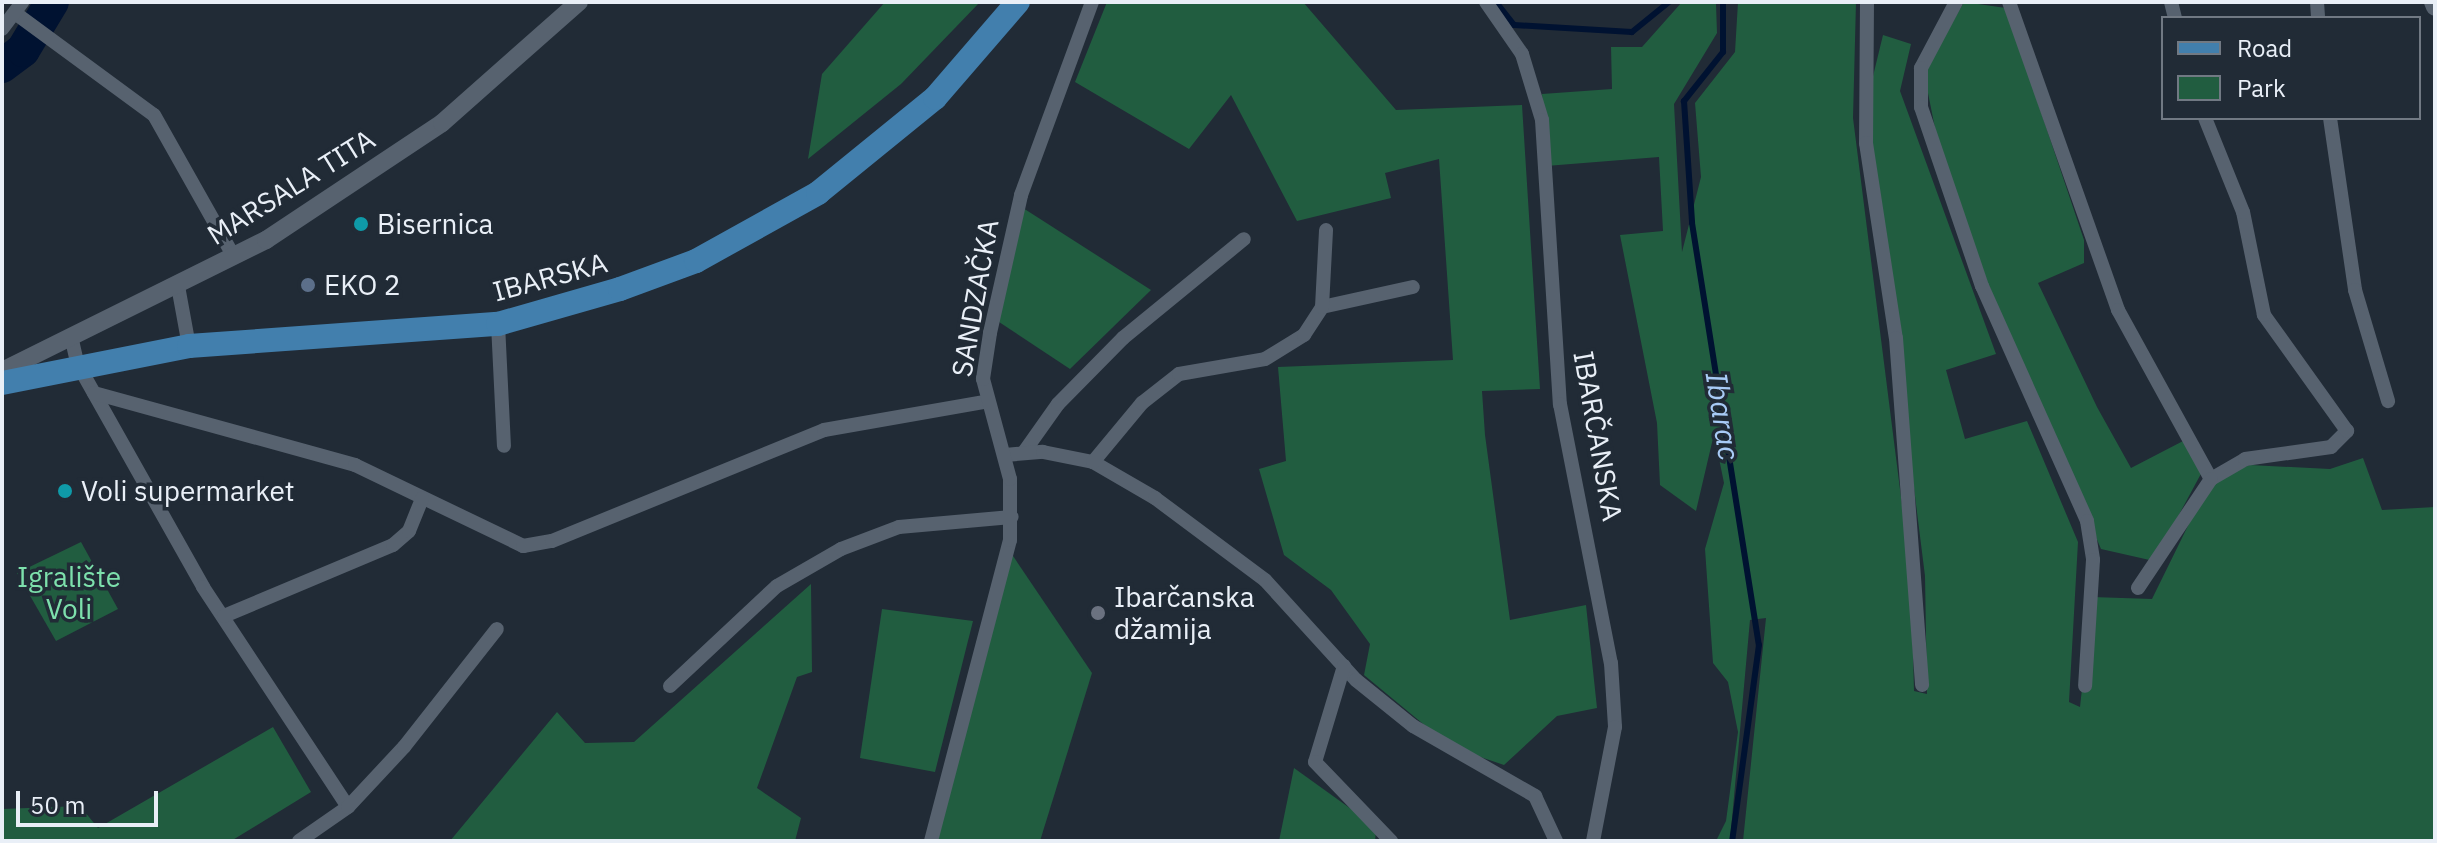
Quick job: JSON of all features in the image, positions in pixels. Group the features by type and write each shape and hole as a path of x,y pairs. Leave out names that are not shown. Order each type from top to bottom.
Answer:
{"main road":[{"name":"IBARSKA","path":"2,383 77,363 189,346 498,324 696,261 818,193 935,98 1018,2"}],"street":[{"name":"MARSALA TITA","path":"2,371 234,257 442,123 579,2"},
{"name":"SANDZAČKA","path":"931,841 999,601 1012,517 1005,455 985,402 990,333 1021,195 1092,2"},
{"name":"IBARČANSKA","path":"1486,2 1522,54 1542,120 1560,404 1599,581 1613,695 1609,775 1593,841"},
{"path":"1867,2 1866,143 1896,338 1922,685"},
{"path":"1956,2 1921,68 1921,107 1982,286 2087,521 2093,560 2085,686"},
{"path":"2009,2 2118,310 2211,479"},
{"path":"2,29 19,8 29,25 154,115 234,257"},
{"path":"2138,588 2211,479 2245,459 2331,447 2347,431 2264,315 2243,212 2206,120"},
{"path":"2330,120 2355,290 2388,401"},
{"path":"1322,307 1326,230"},
{"path":"1024,452 1058,404 1123,338 1244,239"},
{"path":"178,286 189,346"},
{"path":"1093,462 1160,386 1197,368 1282,352 1322,307 1413,287"},
{"path":"498,324 504,446"},
{"path":"71,336 77,363 224,616 348,807"},
{"path":"94,393 341,460 508,543 537,546 793,440 872,418 985,402"},
{"path":"1005,455 1024,452 1093,462 1265,580 1344,666 1460,757 1535,796 1556,841"},
{"path":"224,616 393,545 409,531 422,499"},
{"path":"670,686 777,586 841,549 899,527 1012,517"},
{"path":"299,841 348,807 497,629"},
{"path":"1344,666 1315,762 1391,841"}],"green space":[{"path":"885,2 980,2 901,84 808,159 822,74"},
{"path":"1107,2 1303,2 1396,110 1522,105 1540,389 1482,391 1485,435 1510,620 1586,605 1597,708 1557,716 1504,765 1451,747 1364,675 1370,644 1331,590 1284,555 1259,469 1286,461 1278,367 1453,360 1439,159 1385,173 1391,198 1297,221 1231,95 1189,149 1075,82"},
{"path":"1682,2 1716,4 1717,33 1674,104 1682,252 1701,177 1695,103 1735,52 1738,2 1856,2 1853,118 1911,576 1914,691 1927,694 1925,576 1866,105 1883,35 1911,44 1900,91 1996,354 1946,370 1965,439 2027,421 2078,542 2069,702 2080,707 2092,597 2152,599 2211,479 2250,465 2330,469 2363,458 2382,510 2435,507 2435,841 1743,841 1766,618 1750,620 1730,841 1716,841 1726,821 1738,732 1728,682 1713,663 1705,549 1724,483 1714,434 1696,511 1660,485 1657,423 1620,235 1663,231 1659,157 1546,166 1542,94 1612,89 1611,47 1642,47"},
{"path":"1964,2 2006,8 2084,240 2084,263 2038,283 2097,407 2131,468 2185,440 2203,470 2154,561 2101,549 1987,281 1936,133 1924,73"},
{"path":"1023,208 1151,290 1070,369 996,320"},
{"name":"Igralište Voli","path":"81,542 118,609 56,641 17,573"},
{"path":"1011,553 1092,673 1040,841 931,841"},
{"path":"811,584 812,672 797,677 757,788 801,818 795,841 450,841 557,712 585,743 634,742"},
{"path":"882,609 973,621 935,772 860,758"},
{"path":"273,727 311,792 231,841 2,841 2,809 80,806 98,828"},
{"path":"1294,768 1358,814 1376,831 1375,841 1279,841"}],"waterway":[{"path":"2,66 23,50 52,2"},
{"name":"Ibarac","path":"1496,2 1514,25 1632,32 1669,2"},
{"name":"Ibarac","path":"1723,2 1723,52 1684,101 1692,223 1759,645 1732,841"}],"place":[{"name":"Bisernica","path":"361,224"},
{"name":"EKO 2","path":"308,285"},
{"name":"Voli supermarket","path":"65,491"},
{"name":"Ibarčanska džamija","path":"1098,613"}]}
